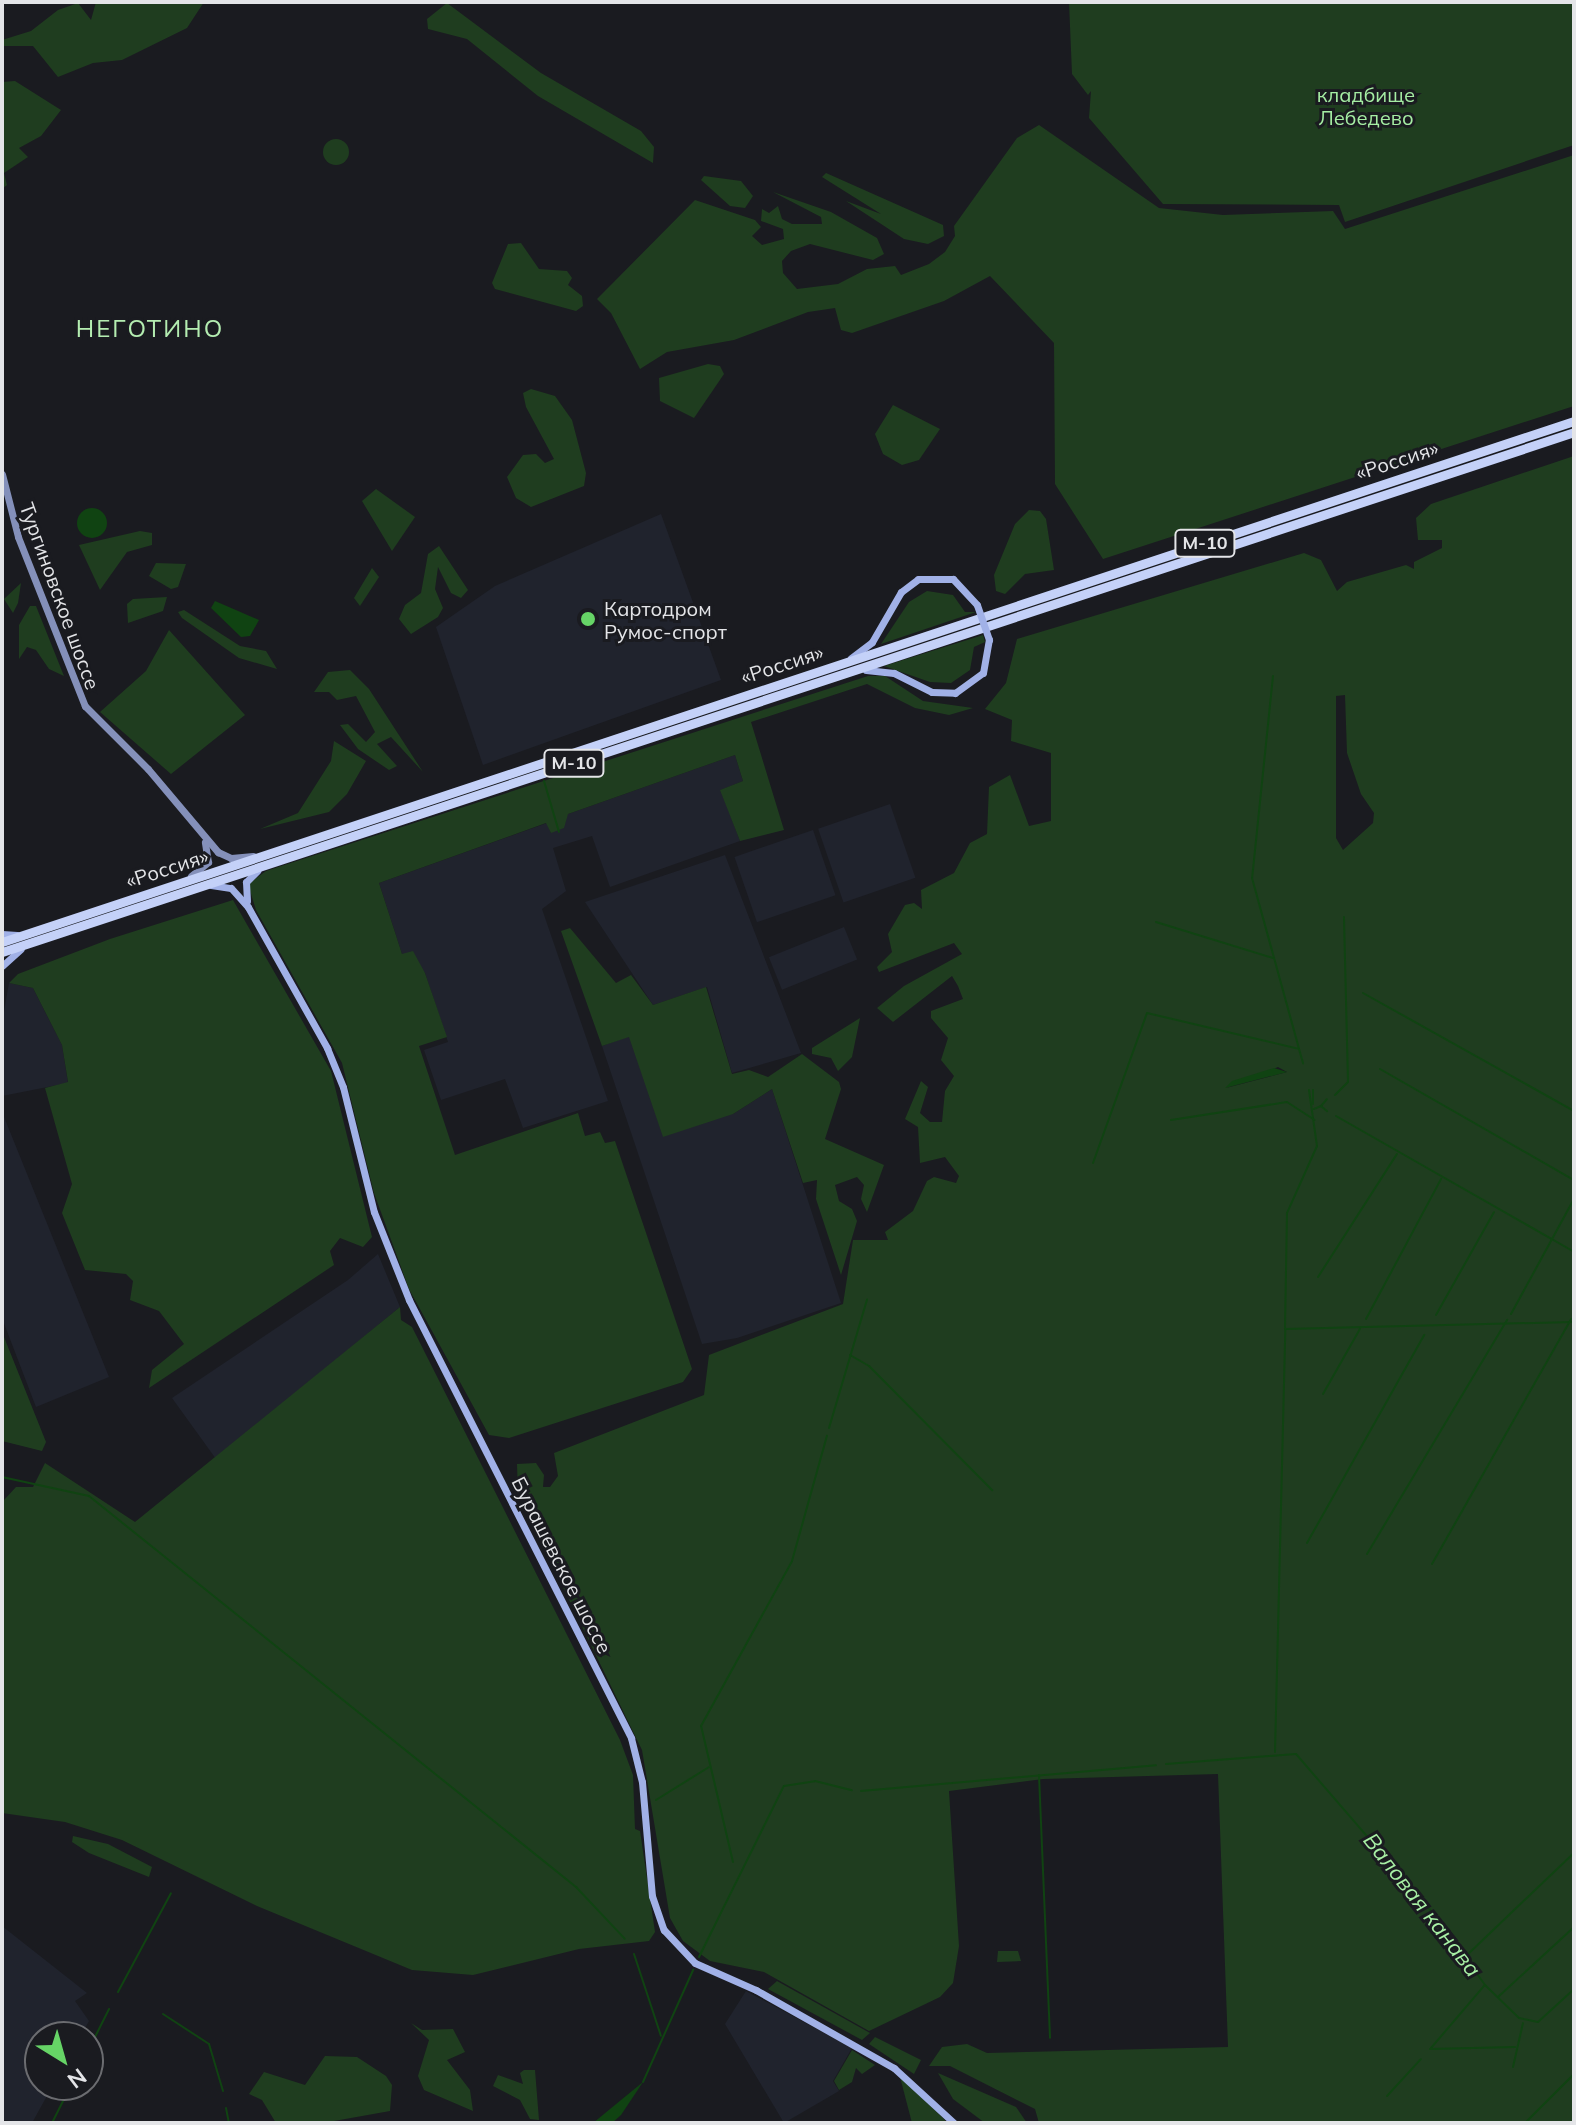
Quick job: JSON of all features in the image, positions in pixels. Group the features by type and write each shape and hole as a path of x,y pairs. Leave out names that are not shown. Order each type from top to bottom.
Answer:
{"highway":[{"name":"«Россия»","path":"2,942 33,937 200,887 268,859 836,665 1574,421"},
{"name":"«Россия»","path":"2,952 33,937 177,884 268,859 848,673 1574,432"}],"main road":[{"name":"Тургиновское шоссе","path":"2,474 18,537 81,700 198,830 227,857 268,859"},
{"path":"836,665 872,642 901,592 918,579 953,579 977,605 989,640 983,673 955,693 932,692 879,670 848,673"},
{"path":"177,884 208,862 208,848 198,830"},
{"path":"248,907 247,880 268,859"},
{"name":"Бурашевское шоссе","path":"200,887 228,887 248,907 337,1070 371,1203 414,1312 631,1738 642,1782 653,1900 664,1930 695,1963 756,1990 894,2068 954,2123"},
{"path":"2,934 33,937"},
{"path":"2,966 33,937"}],"shaded area":[{"path":"92,508 98,509 106,517 106,529 98,537 92,538 86,537 78,529 77,523 78,517 86,509"},
{"path":"661,514 721,680 483,765 436,627 495,586"},
{"path":"215,601 259,620 250,636 241,637 211,608"},
{"path":"735,755 743,781 721,790 740,841 610,887 592,836 553,848 566,891 542,909 608,1101 523,1128 505,1079 441,1100 424,1050 448,1042 425,973 402,954 379,883 547,823 551,833 568,814"},
{"path":"890,804 915,878 844,902 818,829"},
{"path":"813,830 835,895 757,922 735,857"},
{"path":"725,855 801,1053 732,1073 707,987 653,1005 585,902"},
{"path":"844,927 857,959 782,990 769,957"},
{"path":"9,983 33,988 62,1045 68,1083 2,1096 2,1023"},
{"path":"629,1036 733,1114 772,1089 841,1303 737,1338 702,1344 602,1046"},
{"path":"1274,1068 1287,1072 1225,1088 1232,1081"},
{"path":"2,1112 109,1377 36,1407 2,1318"},
{"path":"378,1254 400,1307 216,1459 172,1398 348,1280"},
{"path":"2,1926 87,1993 75,2001 89,2021 24,2021 24,2101 44,2101 32,2123 2,2120"},
{"path":"746,1991 852,2048 833,2081 839,2091 784,2123 725,2024"},
{"path":"643,2082 612,2123 593,2123"}],"green space":[{"path":"96,2 204,2 187,28 122,60 93,63 58,77 33,46 2,46 2,40 31,31 58,10 78,3 91,20"},
{"name":"кладбище Лебедево","path":"1069,2 1574,2 1574,145 1345,222 1339,205 1163,204 1089,118 1091,91 1088,95 1072,74"},
{"path":"447,3 541,73 641,131 654,147 653,163 538,96 467,39 428,29 427,19"},
{"path":"15,81 61,110 41,136 19,148 28,157 4,173 7,185 2,189 2,82"},
{"path":"1039,125 1159,208 1223,215 1333,211 1345,229 1574,155 1574,406 1103,559 1055,484 1054,343 990,276 944,301 852,333 841,330 835,308 808,312 734,340 667,352 640,369 611,313 597,299 695,200 755,220 761,227 752,236 762,245 784,239 783,229 761,221 762,209 769,213 778,206 782,219 792,224 822,224 821,217 773,192 831,212 877,238 884,254 873,260 810,244 791,251 782,261 783,273 797,289 838,284 867,269 895,266 901,275 929,264 945,252 955,236 954,226 1017,138"},
{"path":"336,139 345,143 349,152 345,161 336,165 327,161 323,152 327,143"},
{"path":"826,173 943,225 944,236 928,244 904,239 846,201 881,214 822,177"},
{"path":"704,176 741,181 753,196 745,208 730,206 701,180"},
{"path":"521,243 539,269 567,271 572,278 568,285 582,296 583,306 576,311 495,289 492,283 508,244"},
{"path":"708,364 720,366 724,374 694,418 660,401 659,378"},
{"path":"531,389 555,396 572,420 586,473 584,486 531,507 516,498 507,477 523,455 536,454 545,463 554,459 526,407 523,393"},
{"path":"893,405 940,429 919,460 902,465 883,454 875,434"},
{"path":"1574,456 1574,2123 1039,2123 1035,2109 950,2066 929,2066 942,2047 967,2044 987,2053 1228,2047 1218,1774 1043,1779 949,1791 959,1946 953,1983 940,1997 869,2031 764,1972 710,1961 683,1941 670,1918 642,1750 518,1495 517,1464 536,1463 544,1475 543,1487 550,1487 558,1476 554,1453 704,1395 709,1355 843,1304 853,1240 888,1240 885,1232 913,1211 927,1181 934,1177 956,1183 959,1176 945,1157 920,1163 918,1127 905,1119 921,1081 928,1087 920,1113 930,1122 942,1122 945,1091 954,1076 941,1060 948,1038 931,1018 931,1011 963,999 958,986 952,976 893,1022 877,1008 904,986 962,954 954,943 879,972 877,967 892,952 888,934 905,905 914,903 922,909 921,890 954,873 970,843 987,834 989,787 1010,775 1029,826 1051,821 1051,753 1011,741 1012,720 985,709 1006,683 1017,639 1304,553 1321,560 1337,591 1347,582 1406,565 1414,569 1414,562 1442,548 1442,540 1418,540 1416,518 1431,504","holes":["1345,695 1347,753 1361,794 1374,813 1373,823 1343,850 1336,838 1336,696","1278,1067 1287,1072 1226,1088"]},
{"path":"376,489 415,517 392,551 362,501"},
{"path":"1029,510 1040,511 1046,519 1054,570 1025,574 1005,594 996,591 994,575 1015,524"},
{"path":"140,531 152,533 152,545 127,552 100,590 79,545"},
{"path":"439,546 468,590 461,598 451,593 438,567 435,589 443,608 438,617 411,634 399,619 405,605 421,593 428,554"},
{"path":"156,563 186,564 178,587 171,589 149,576"},
{"path":"372,568 379,577 360,606 354,598"},
{"path":"21,583 18,603 13,613 4,599"},
{"path":"927,591 953,595 965,612 976,612 881,644 909,602"},
{"path":"167,597 163,611 128,623 127,604 133,599"},
{"path":"30,606 36,606 64,676 49,669 36,650 27,647 19,659 19,625"},
{"path":"184,610 240,646 266,651 277,669 239,658 182,618 178,612"},
{"path":"169,630 245,715 171,774 100,712 146,671"},
{"path":"983,635 985,642 974,647 970,670 951,683 930,682 884,666"},
{"path":"350,670 369,689 423,772 391,737 377,744 397,766 389,770 358,749 340,725 348,724 366,742 375,732 356,696 337,700 329,692 314,692 328,672"},
{"path":"868,676 885,676 923,701 973,708 949,715 915,708 867,684 751,722 784,830 740,841 720,790 743,781 735,755 568,814 564,828 551,833 546,823 379,883 402,954 413,951 425,973 447,1037 419,1046 455,1155 578,1113 585,1136 600,1132 605,1143 615,1141 692,1369 683,1382 509,1438 489,1435 409,1289 374,1193 342,1063 256,910 248,884 266,871"},
{"path":"334,741 366,761 347,794 329,812 260,829 298,813 331,761"},
{"path":"233,900 331,1071 372,1237 363,1247 340,1238 330,1251 334,1265 149,1388 152,1370 184,1344 159,1311 130,1300 133,1281 126,1274 85,1270 62,1213 72,1184 45,1088 68,1082 62,1045 33,988 9,983 18,974 110,939"},
{"path":"570,928 616,983 631,975 653,1005 706,987 732,1074 749,1070 768,1077 802,1054 839,1082 841,1089 825,1139 884,1165 867,1212 861,1199 864,1185 857,1177 835,1185 839,1201 852,1209 857,1221 841,1275 816,1199 817,1180 803,1183 772,1089 733,1114 663,1137 629,1037 602,1046 561,931"},
{"path":"860,1018 852,1057 838,1071 831,1058 812,1054 812,1048"},
{"path":"400,1307 401,1320 412,1327 620,1740 633,1775 635,1829 640,1831 655,1932 649,1941 579,1949 473,1975 412,1970 257,1906 122,1840 65,1822 2,1813 4,1500 16,1487 33,1487 45,1463 135,1522"},
{"path":"2,1332 46,1442 42,1451 2,1441"},
{"path":"73,1836 108,1844 152,1867 149,1877 89,1853 72,1842"},
{"path":"998,1951 1018,1951 1021,1961 997,1962"},
{"path":"777,1981 870,2033 862,2040 768,1989"},
{"path":"411,2023 422,2030 453,2029 465,2052 447,2060 470,2090 473,2111 424,2090 418,2076 429,2040"},
{"path":"875,2037 921,2060 914,2074 869,2044"},
{"path":"852,2050 875,2065 862,2074 856,2068 852,2082 839,2090 834,2081"},
{"path":"325,2056 357,2057 386,2076 392,2085 390,2111 323,2123 276,2123 262,2100 249,2094 264,2072 305,2085"},
{"path":"535,2070 539,2120 530,2119 520,2100 493,2086 498,2075 523,2084 520,2073"},
{"path":"938,2073 1016,2107 1027,2123 985,2123 953,2099"},
{"path":"900,2077 943,2118 947,2123 912,2123"}],"waterway":[{"path":"1273,676 1252,878 1299,1049"},
{"path":"544,781 559,832"},
{"path":"1335,1095 1348,1082 1344,917"},
{"path":"1156,922 1273,958"},
{"path":"1363,993 1574,1111"},
{"path":"1093,1163 1147,1013 1299,1049 1303,1063"},
{"path":"1380,1069 1574,1180"},
{"name":"Валовая канава","path":"1309,1090 1317,1146 1287,1213 1285,1329 1574,1322"},
{"path":"1313,1090 1313,1104"},
{"path":"1321,1106 1327,1099"},
{"path":"1171,1120 1287,1102 1315,1120"},
{"path":"1314,1109 1321,1106 1327,1111"},
{"path":"1336,1116 1574,1252"},
{"path":"1318,1277 1397,1154"},
{"path":"1366,1319 1441,1179"},
{"path":"1511,1314 1574,1199"},
{"path":"1436,1315 1494,1212"},
{"path":"829,1428 867,1300"},
{"path":"1432,1564 1571,1319"},
{"path":"1367,1554 1507,1320"},
{"path":"1323,1394 1360,1329"},
{"name":"Валовая канава","path":"1275,1752 1285,1330"},
{"path":"1307,1543 1424,1335"},
{"path":"850,1355 869,1366 992,1490"},
{"path":"733,1862 701,1726 792,1561 827,1436"},
{"path":"2,1477 89,1496 576,1887 625,1939"},
{"name":"Валовая канава","path":"1166,1764 1296,1754 1428,1907 1485,1985 1519,2018 1538,2022 1574,1989"},
{"name":"Валовая канава","path":"861,1791 1156,1765"},
{"path":"656,1800 709,1767"},
{"path":"1039,1775 1050,2038"},
{"path":"699,1957 784,1786 815,1781 852,1790"},
{"path":"1465,1957 1574,1853"},
{"path":"118,1992 171,1893"},
{"path":"1498,1997 1574,1927"},
{"path":"634,1954 661,2036"},
{"path":"643,2082 693,1970"},
{"path":"1431,2048 1484,1986"},
{"path":"103,2021 109,2009"},
{"path":"163,2014 209,2044 223,2091"},
{"path":"1513,2067 1523,2023"},
{"path":"1430,2049 1515,2047"},
{"path":"1387,2096 1421,2059"},
{"path":"1525,2123 1574,2074"},
{"path":"52,2123 63,2101"},
{"path":"226,2108 229,2123"}],"place":[{"name":"Картодром Румос-спорт","path":"588,619"}],"district":[{"name":"НЕГОТИНО","path":"150,329"}]}
